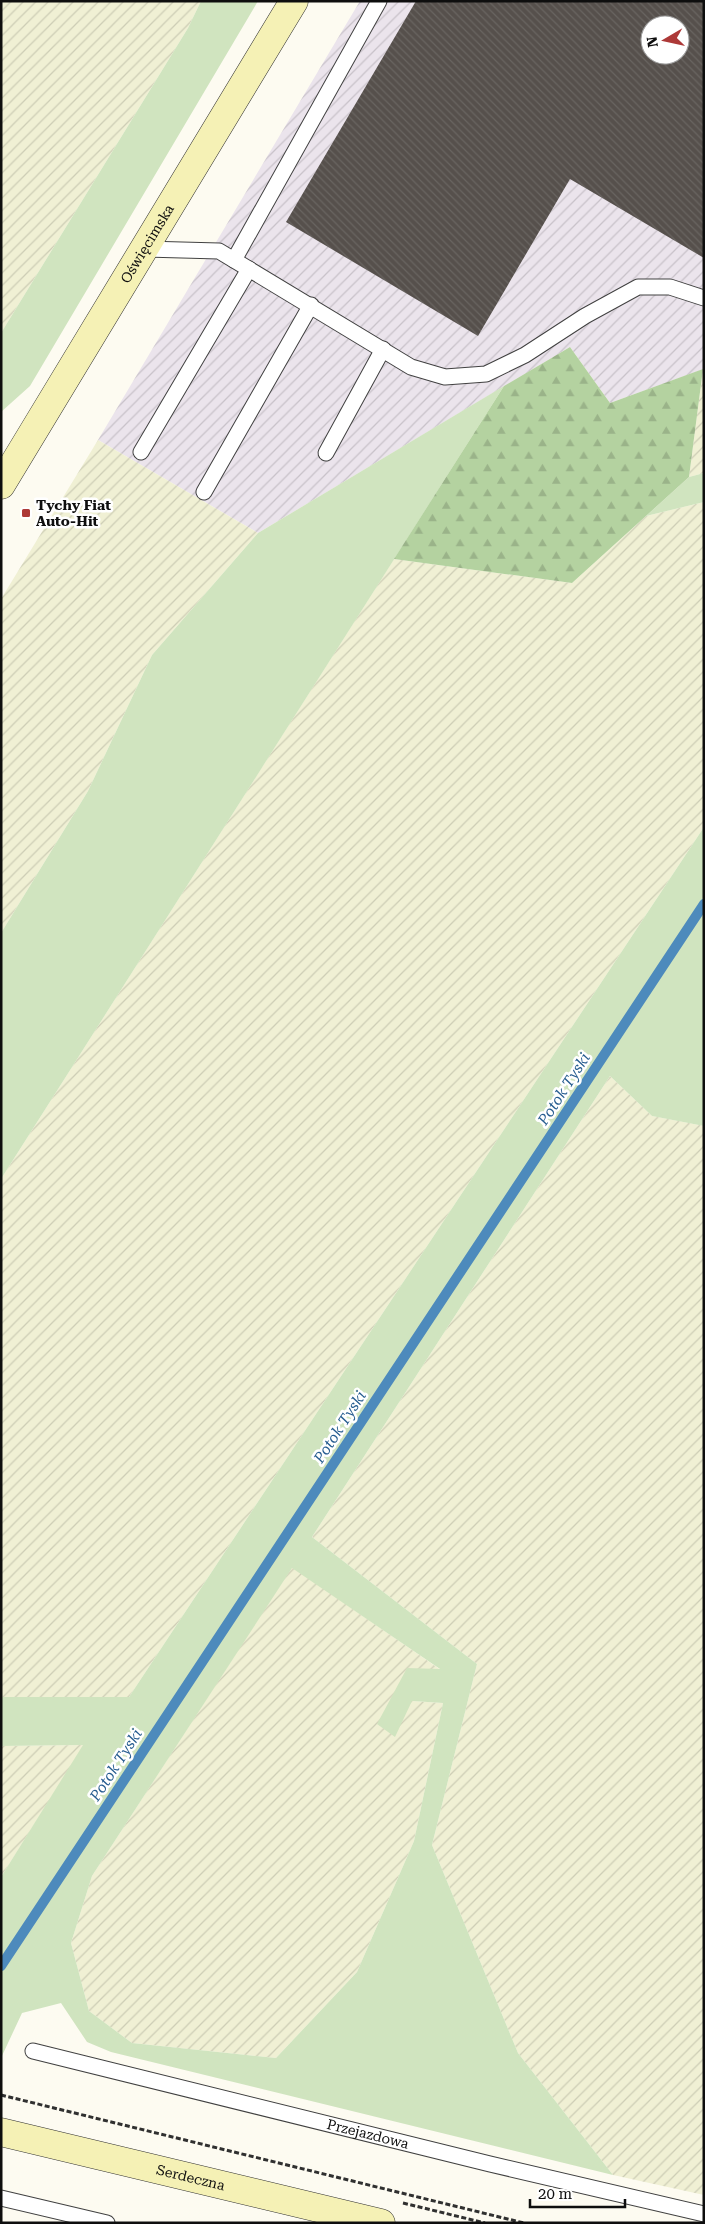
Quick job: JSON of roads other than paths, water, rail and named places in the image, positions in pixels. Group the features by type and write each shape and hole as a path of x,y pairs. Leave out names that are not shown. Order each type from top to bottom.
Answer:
{"street":[{"name":"Oświęcimska","path":"1,485 294,1"},
{"name":"Serdeczna","path":"1,2132 381,2223"}],"lane":[{"path":"234,260 379,1"},
{"path":"145,249 219,252 411,367 446,377 486,374 525,355 585,316 638,287 670,287 704,298"},
{"path":"140,452 249,269"},
{"path":"204,492 311,306"},
{"path":"326,453 383,349"},
{"name":"Przejazdowa","path":"34,2051 471,2159 704,2214"},
{"path":"1,2198 107,2223"}],"waterway":[{"name":"Potok Tyski","path":"1,1966 704,904"}],"place":[{"name":"Tychy Fiat Auto-Hit","path":"26,513"}]}
